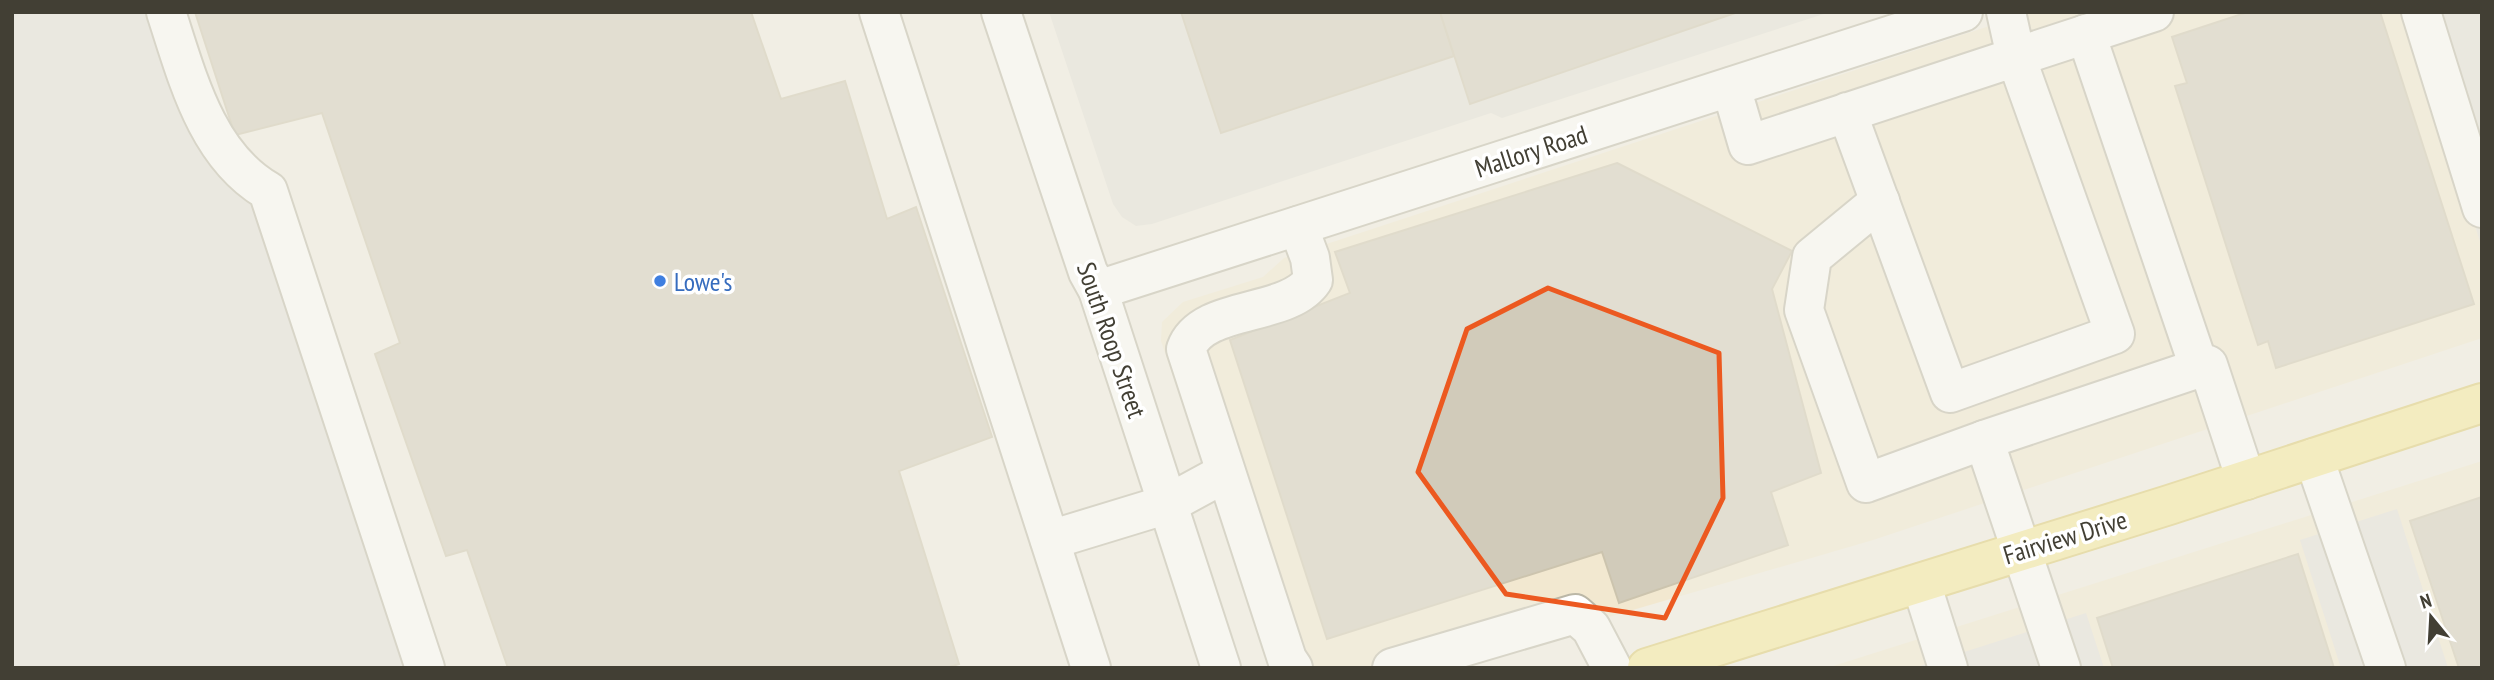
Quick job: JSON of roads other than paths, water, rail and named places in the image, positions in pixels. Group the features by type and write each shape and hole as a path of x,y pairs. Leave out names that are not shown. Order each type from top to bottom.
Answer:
{"main road":[{"name":"Fairview Drive","path":"1647,668 2246,480 2482,402"}],"street":[{"path":"166,12 191,88 204,115 230,159 253,182 268,191 425,668"},
{"path":"879,12 1091,668"},
{"name":"South Roop Street","path":"1001,12 1088,272 1098,290 1221,668"},
{"name":"Mallory Road","path":"1098,290 1731,87 1923,18 1964,12"},
{"path":"1847,112 1950,393 2115,334 2016,57 2006,12"},
{"path":"1731,87 1748,145 2154,12"},
{"path":"2421,12 2482,208"},
{"path":"2086,34 2199,368"},
{"path":"1880,201 1812,257 1804,310 1866,483 1984,440 2208,365 2246,480"},
{"path":"1293,668 1287,659 1186,349 1189,340 1201,328 1294,296 1309,286 1313,280 1310,258 1298,226"},
{"path":"1984,440 2061,668"},
{"path":"2314,457 2386,668"},
{"path":"1049,540 1168,504 1225,473"},
{"path":"1921,583 1948,668"},
{"path":"1391,668 1575,614 1591,628 1612,668"}],"place":[{"name":"Lowe's","path":"660,281"}]}
